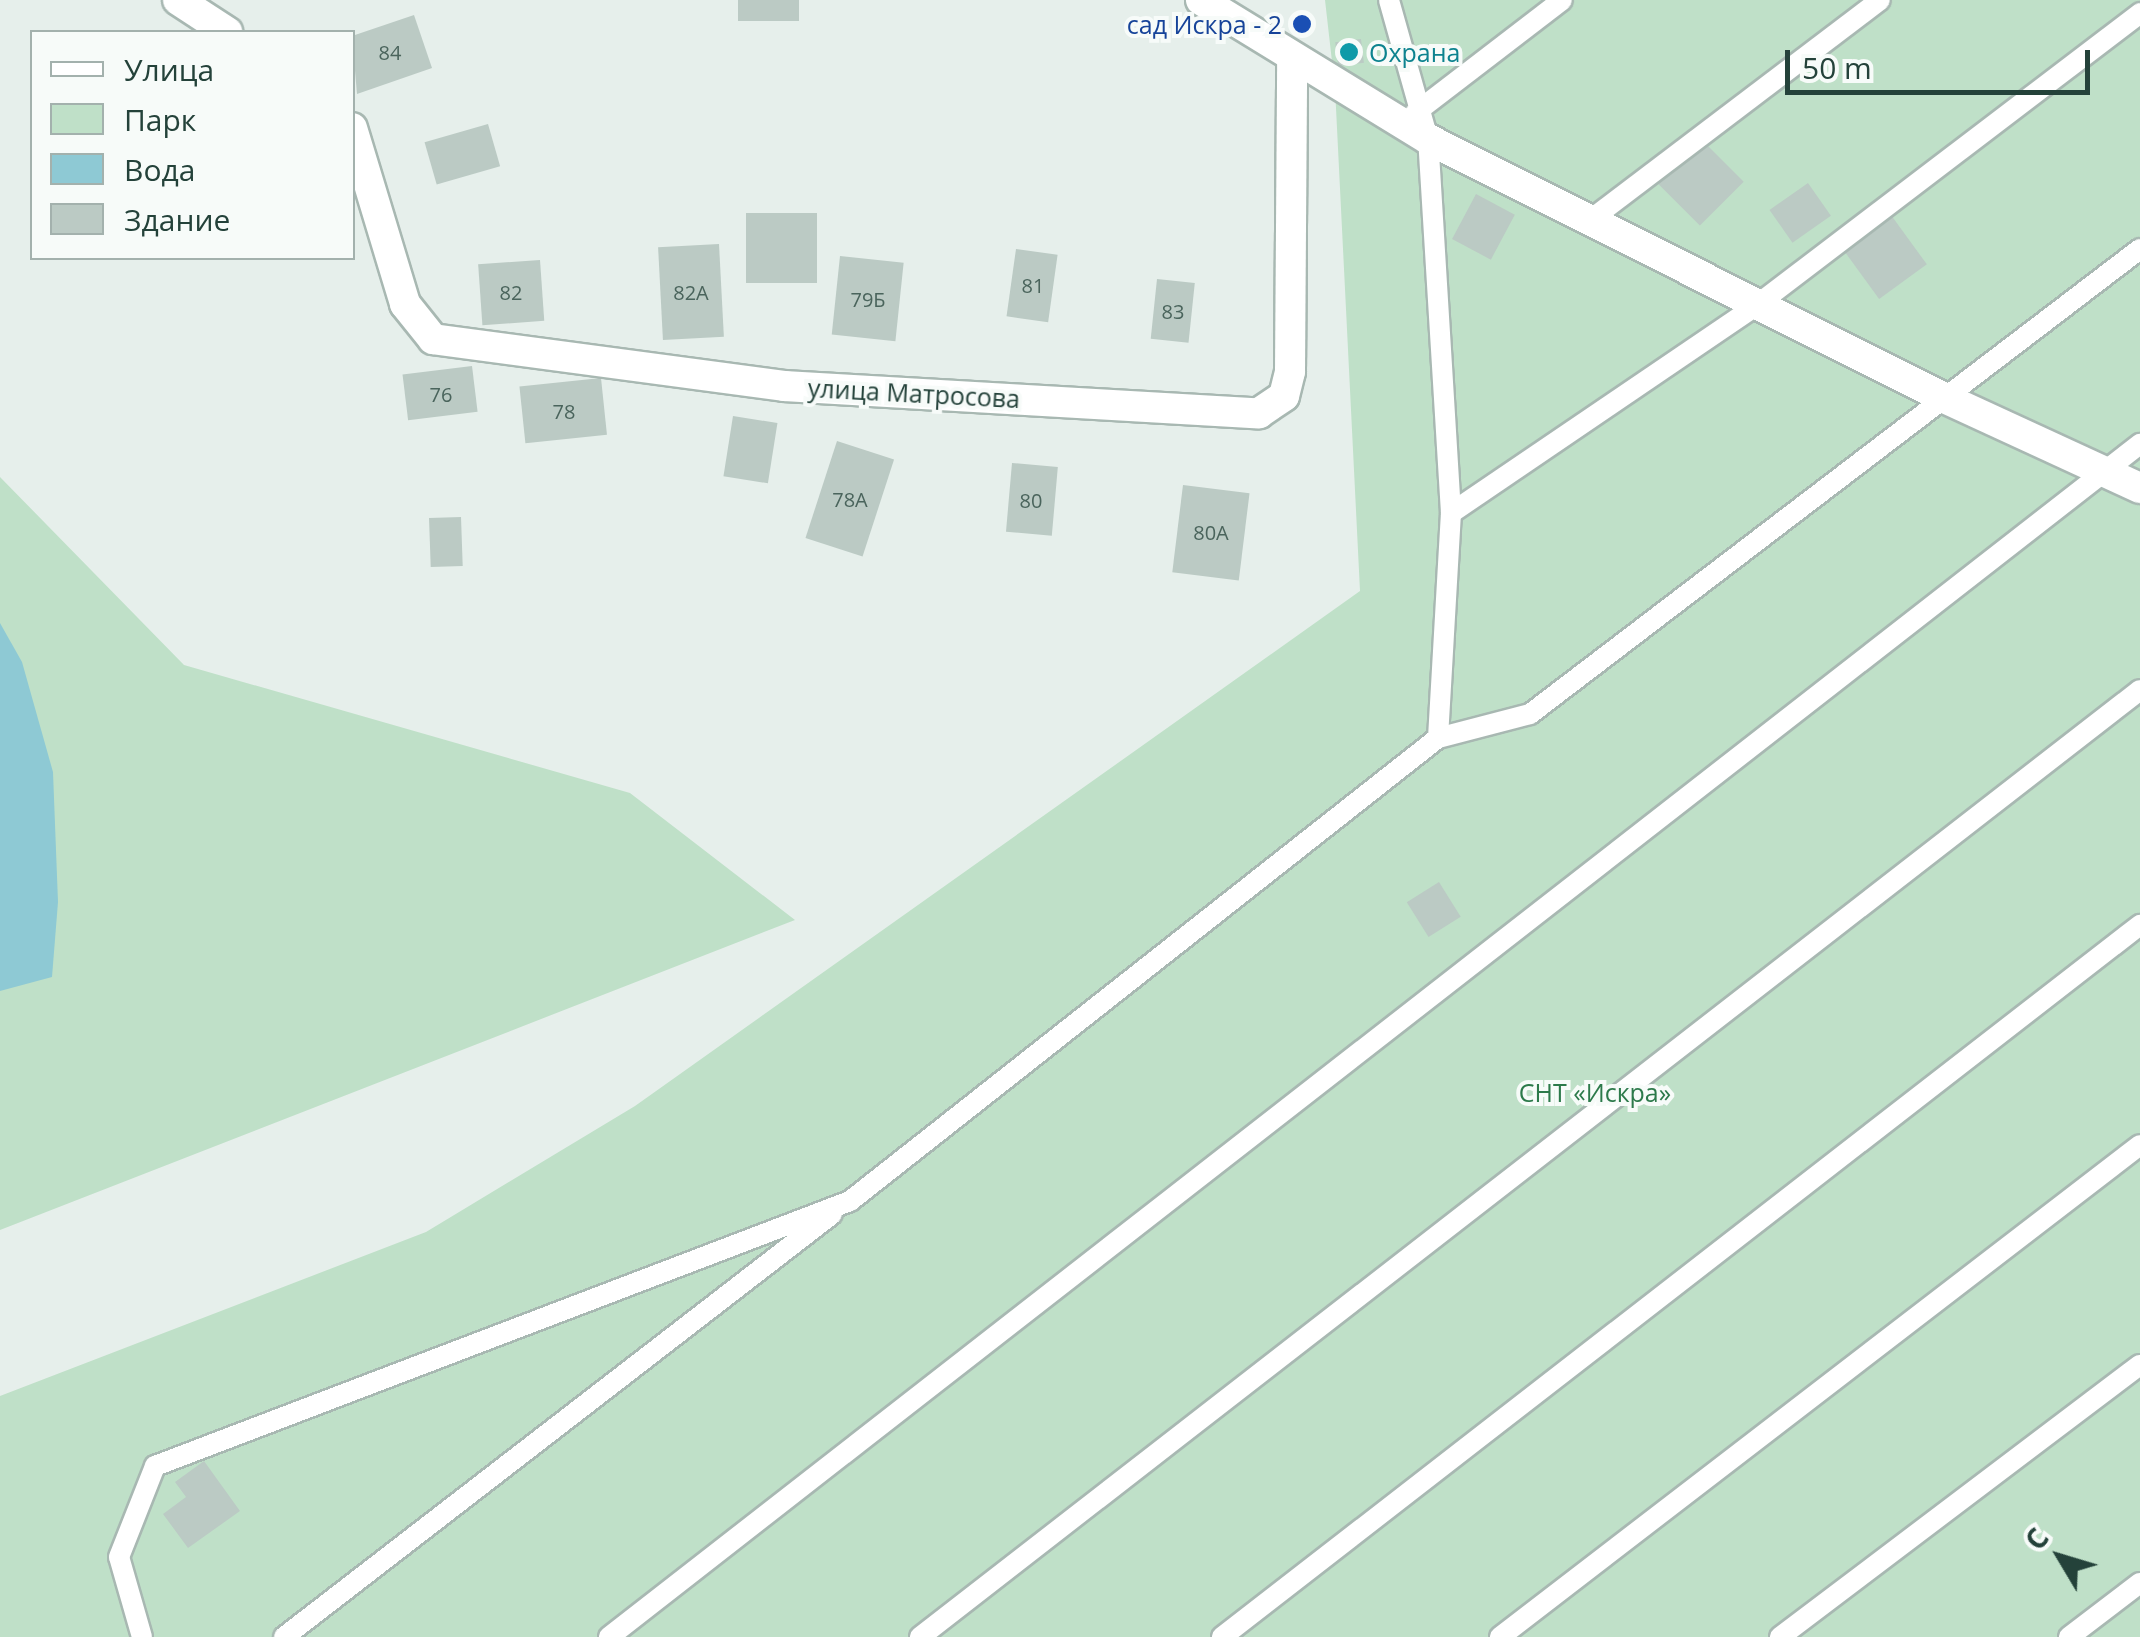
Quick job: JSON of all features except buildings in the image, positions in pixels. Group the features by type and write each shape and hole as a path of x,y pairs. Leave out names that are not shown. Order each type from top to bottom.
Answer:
{"street":[{"path":"178,0 223,30"},
{"path":"1201,0 1292,61 1422,126 1589,221 1942,397 2140,488"},
{"name":"улица Матросова","path":"355,138 406,304 433,339 784,386 1259,414 1284,396 1290,372 1292,61"}],"lane":[{"path":"1388,0 1422,126 1451,513 1438,738"},
{"path":"1422,126 1562,0"},
{"path":"1589,221 1880,0"},
{"path":"1451,513 1757,305 2140,13"},
{"path":"284,1637 850,1200 1438,738 1530,714 2140,248"},
{"path":"609,1637 2140,444"},
{"path":"920,1637 2140,690"},
{"path":"1222,1637 2140,924"},
{"path":"1500,1637 2140,1144"},
{"path":"142,1637 120,1557 155,1466 850,1200"},
{"path":"1780,1637 2140,1364"},
{"path":"2070,1637 2140,1583"}],"green space":[{"name":"СНТ «Искра»","path":"1325,0 2140,0 2140,1637 0,1637 0,1396 426,1232 635,1106 1360,591 1335,88"},
{"path":"0,477 184,665 630,793 795,920 0,1230"}],"water":[{"path":"0,623 22,662 53,772 58,902 52,977 0,991"}],"place":[{"name":"сад Искра - 2","path":"1302,24"},
{"name":"Охрана","path":"1349,52"}]}
